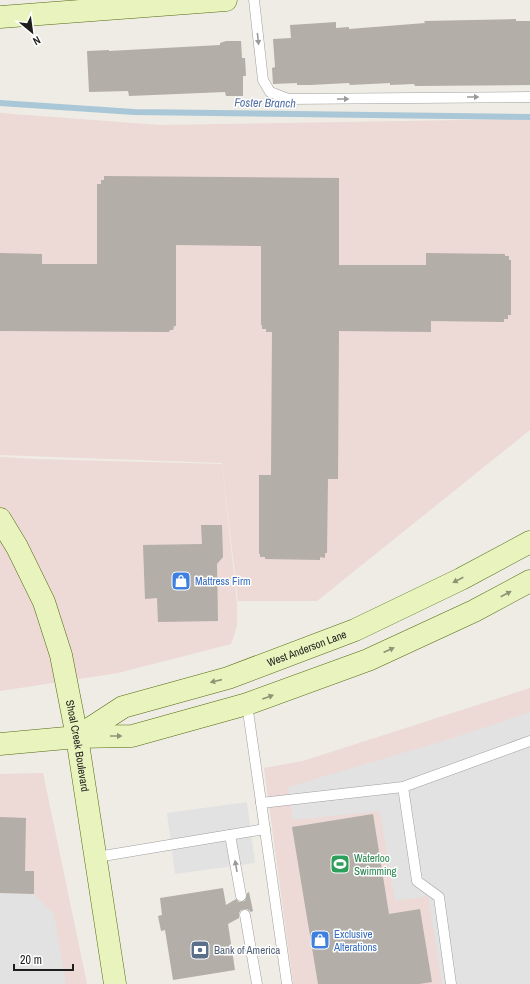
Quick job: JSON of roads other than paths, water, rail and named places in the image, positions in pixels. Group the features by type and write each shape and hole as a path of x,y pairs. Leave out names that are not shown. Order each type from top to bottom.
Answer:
{"main road":[{"path":"0,17 226,0"},
{"name":"Shoal Creek Boulevard","path":"0,519 17,547 44,602 61,655 77,737 97,857 115,984"},
{"name":"West Anderson Lane","path":"77,737 123,707 228,678 355,630 461,579 530,542"},
{"name":"West Anderson Lane","path":"0,744 77,737 132,736 246,704 368,660 474,611 530,581"}],"lane":[{"path":"254,0 263,80 270,92 288,99 530,97"},
{"path":"246,704 287,984"},
{"path":"261,803 403,787 530,741"},
{"path":"403,787 417,881 439,897 451,984"},
{"path":"97,857 264,829"},
{"path":"230,835 241,896"},
{"path":"245,915 257,984"}],"waterway":[{"name":"Foster Branch","path":"0,103 134,112 530,117"}],"place":[{"name":"Mattress Firm","path":"181,581"},
{"name":"Waterloo Swimming","path":"340,864"},
{"name":"Exclusive Alterations","path":"320,940"},
{"name":"Bank of America","path":"200,950"}]}
